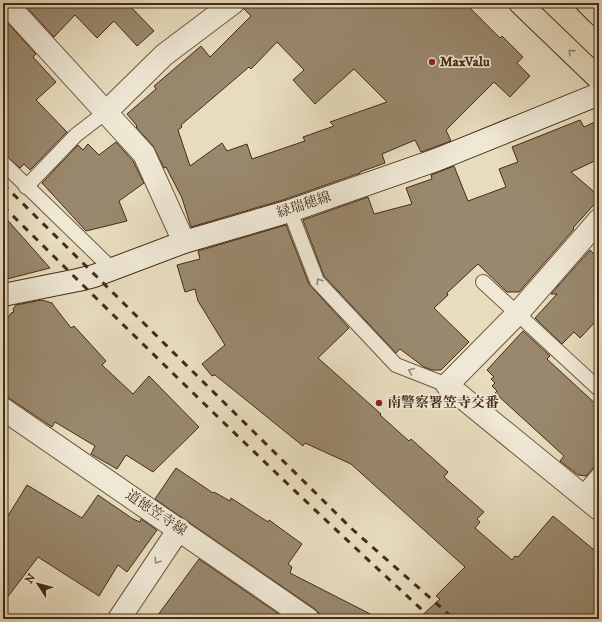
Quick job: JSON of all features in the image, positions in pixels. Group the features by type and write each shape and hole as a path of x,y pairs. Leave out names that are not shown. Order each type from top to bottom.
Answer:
{"main road":[{"path":"520,3 599,79"},
{"path":"586,3 599,15"}],"street":[{"path":"6,3 144,154 184,242"},
{"path":"106,112 164,55 233,3"},
{"name":"緑瑞穂線","path":"3,295 78,280 184,242 290,211 436,160 599,94"},
{"path":"599,220 517,314 447,385 599,509"},
{"name":"道徳笠寺線","path":"3,409 178,529 297,615"},
{"path":"119,619 178,529"}],"lane":[{"path":"26,187 76,135 106,112"},
{"path":"3,163 112,269"},
{"path":"290,211 317,281 396,365 447,385"},
{"path":"483,282 599,389"},
{"path":"581,494 599,474"}],"building":[{"path":"23,3 133,3 130,6 154,31 137,46 114,21 97,38 75,15 54,37"},
{"path":"245,3 465,3 500,38 502,36 523,57 517,63 530,76 510,97 494,82 446,130 451,141 421,152 415,140 382,154 385,163 360,173 286,199 191,227 182,198 166,167 164,168 153,146 136,127 137,126 127,114 156,89 154,86 201,46 210,57 251,16 244,9","holes":["277,42 304,70 293,80 315,104 354,69 387,102 330,122 334,126 303,137 305,141 252,159 247,144 227,151 222,143 190,166 178,130 182,127 181,125 249,67 251,69"]},
{"path":"3,18 36,54 33,57 56,82 36,100 67,132 30,170 24,164 20,168 3,153"},
{"path":"580,120 584,127 599,120 599,159 571,172 599,196 599,199 519,292 507,292 478,264 447,293 448,295 434,308 469,342 441,370 432,370 424,367 400,349 396,353 324,276 303,220 368,197 374,214 412,204 406,188 432,179 431,175 454,166 468,201 506,187 499,169 518,162 512,147"},
{"path":"116,142 133,161 144,183 119,201 127,221 86,231 42,183 78,145 83,150 88,144 99,155"},
{"path":"3,215 50,268 3,280"},
{"path":"286,225 309,284 349,328 318,358 409,441 411,439 448,472 444,477 484,512 477,519 480,522 475,528 512,560 515,556 518,557 553,516 599,554 599,619 418,619 440,599 436,596 465,567 351,464 305,443 303,446 215,375 212,376 202,364 225,345 198,301 195,289 185,292 177,265 200,259 198,251"},
{"path":"590,250 599,259 599,318 580,338 574,332 562,344 535,318 557,294 551,294"},
{"path":"42,300 52,303 71,328 74,326 106,361 102,365 133,394 149,376 199,427 153,472 126,455 117,469 91,454 95,446 55,422 52,427 3,394 3,326 11,313 14,312 13,309 16,305"},
{"path":"523,331 550,356 547,359 599,407 599,466 593,468 586,476 578,475 560,461 564,456 495,393 497,391 492,386 495,383 491,379 494,377 487,370"},
{"path":"176,468 213,493 214,492 230,501 231,498 268,522 269,520 302,544 288,564 292,567 290,573 380,619 320,619 319,613 315,609 155,499"},
{"path":"27,485 82,518 98,495 133,519 140,522 141,519 157,530 127,572 118,565 99,596 38,557 3,603 3,524"},
{"path":"199,559 286,619 155,619"}],"railway":[{"path":"3,184 352,529 454,619"},
{"path":"3,206 216,415 323,518 432,619"}],"place":[{"name":"MaxValu","path":"432,62"},
{"name":"南警察署笠寺交番","path":"379,403"}]}
